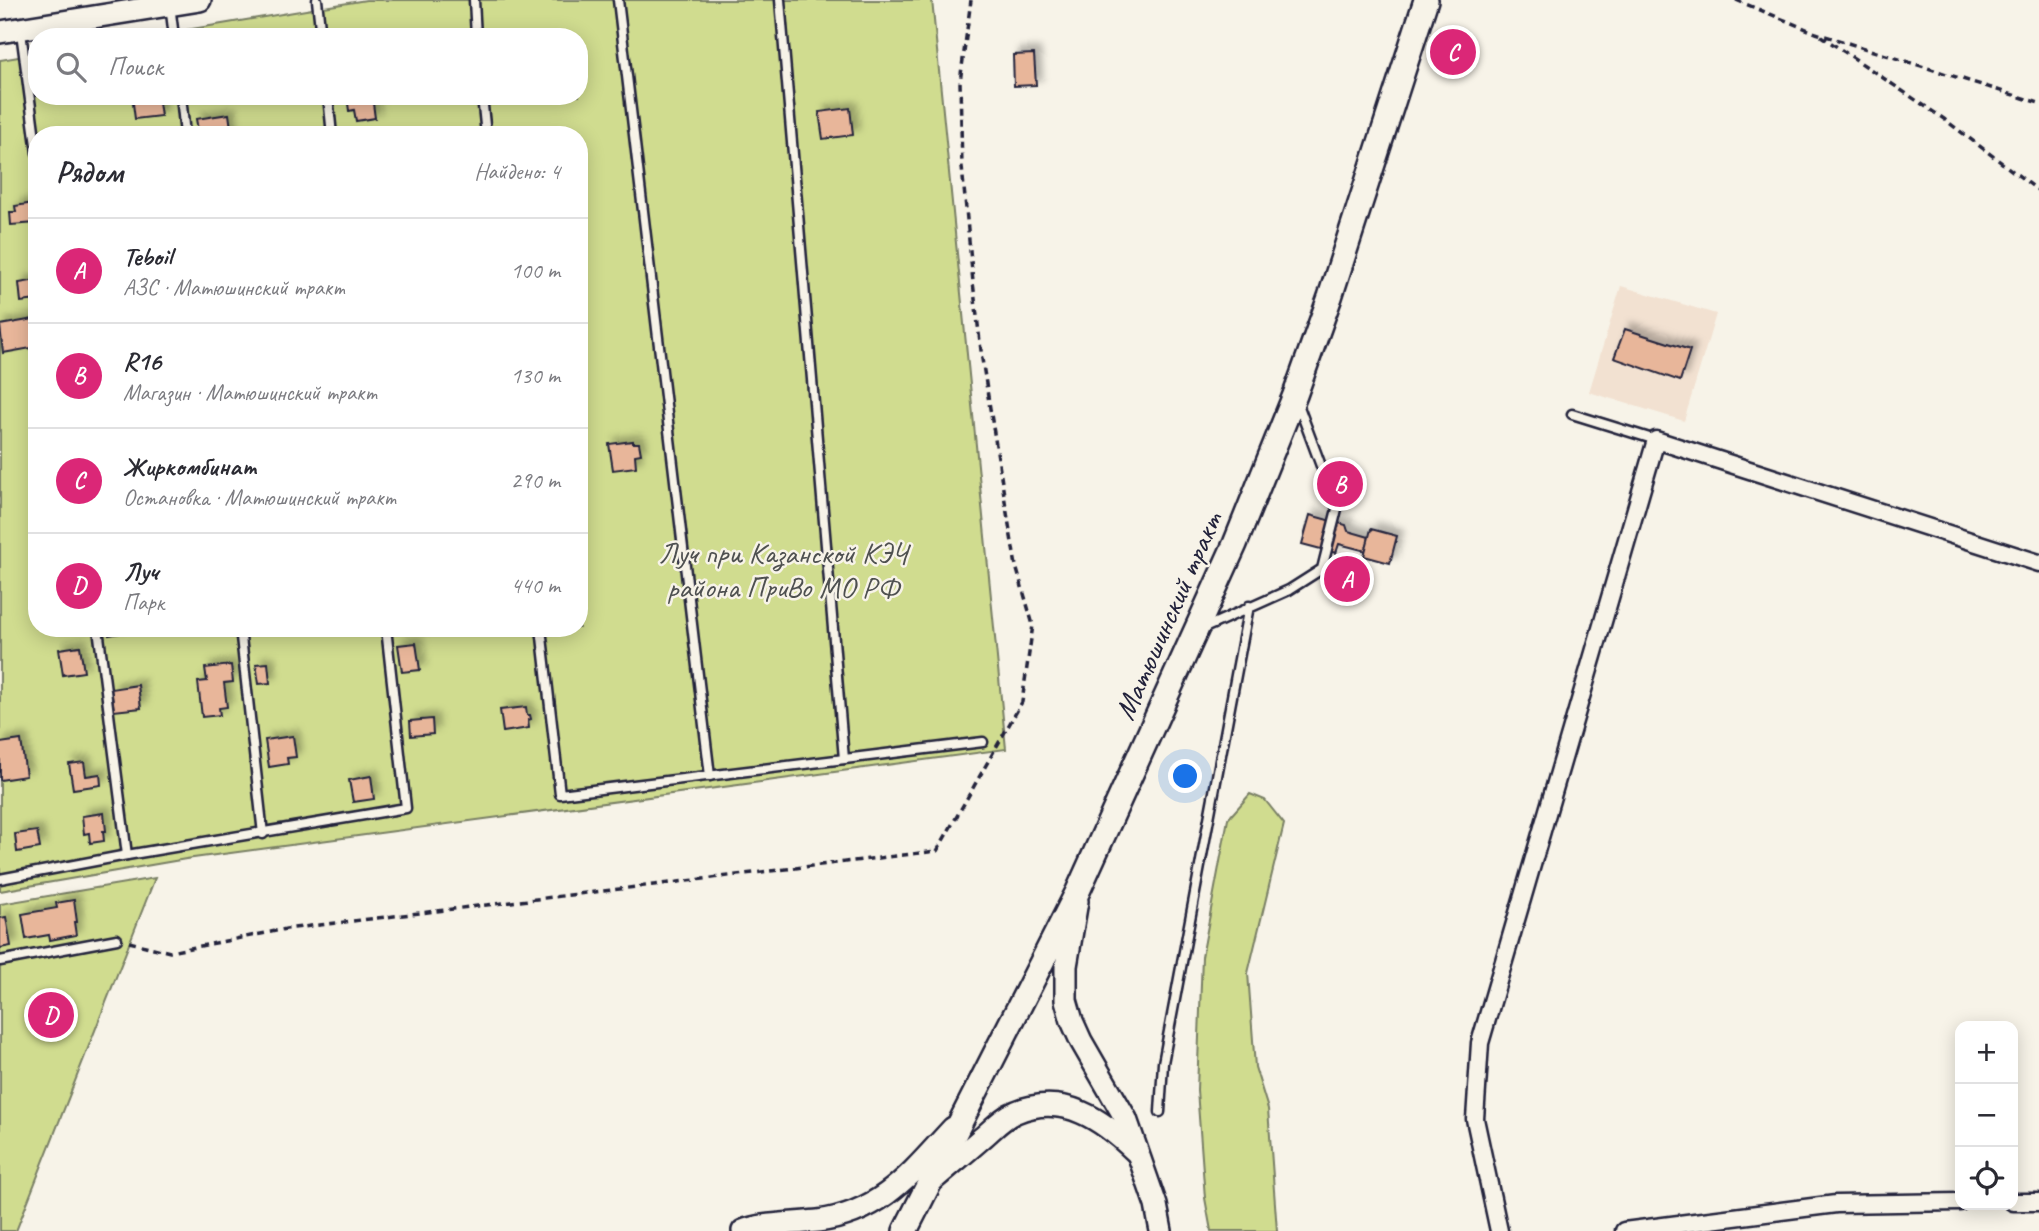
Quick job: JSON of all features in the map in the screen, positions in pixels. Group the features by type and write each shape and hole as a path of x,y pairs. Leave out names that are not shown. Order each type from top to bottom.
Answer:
{"main road":[{"name":"Матюшинский тракт","path":"905,1231 1078,891 1235,544 1295,395 1330,297 1426,0"}],"street":[{"path":"10,30 199,0"},
{"path":"1499,1231 1475,1119 1480,1043 1656,440 2039,564"},
{"path":"1078,891 1066,966 1066,1000 1081,1041 1126,1119 1156,1205 1161,1231"},
{"path":"933,1180 997,1124 1015,1112 1039,1105 1062,1105 1088,1114 1112,1129 1137,1153"},
{"path":"742,1230 829,1219 867,1206 901,1184 966,1113"},
{"path":"1624,1231 1836,1204 1955,1202"},
{"path":"2018,1202 2039,1202"}],"lane":[{"path":"317,0 320,28"},
{"path":"474,0 476,28"},
{"path":"618,0 710,776"},
{"path":"780,0 844,759"},
{"path":"170,5 173,28"},
{"path":"10,30 31,126"},
{"path":"182,105 184,126"},
{"path":"329,105 331,126"},
{"path":"483,105 485,126"},
{"path":"1196,632 1289,590 1322,569 1337,509 1295,395"},
{"path":"1572,414 1656,440"},
{"path":"1160,1112 1163,1063 1249,606"},
{"path":"99,637 127,855"},
{"path":"241,637 263,834"},
{"path":"0,879 406,808 387,637"},
{"path":"542,637 560,794 983,743"},
{"path":"0,961 117,939"}],"path":[{"path":"117,939 170,952 286,929 937,851 1022,702 1033,625 1016,566 982,359 973,282 962,167 960,82 971,0"},
{"path":"1736,0 1816,33 2039,103"},
{"path":"1816,33 1944,119 2039,191"}],"shaded area":[{"path":"1621,286 1716,314 1684,421 1589,392"}],"green space":[{"name":"Луч при Казанской КЭЧ района ПриВо МО РФ","path":"366,0 932,0 1006,749 186,859 0,891 0,60 28,55 28,105 588,105 588,28 198,28"},
{"path":"1250,794 1265,800 1284,824 1248,973 1255,1067 1268,1109 1277,1231 1211,1231 1205,1198 1197,1090 1202,957 1228,819"},
{"path":"155,878 16,1231 0,1231 0,904"}],"building":[{"path":"1034,54 1036,85 1014,86 1013,55"},
{"path":"133,105 159,105 161,116 135,119"},
{"path":"348,105 373,105 375,118 356,121 354,110 349,111"},
{"path":"850,108 853,135 823,139 819,112"},
{"path":"229,114 231,126 197,126 196,119"},
{"path":"28,204 28,224 11,225 10,212 16,212 15,206"},
{"path":"28,282 28,301 21,302 19,283"},
{"path":"28,320 28,349 3,353 0,325"},
{"path":"1625,329 1690,350 1680,381 1614,358"},
{"path":"633,441 639,443 641,454 635,455 636,467 613,470 609,444"},
{"path":"1310,515 1346,525 1348,531 1369,537 1366,551 1339,544 1336,553 1302,544"},
{"path":"1371,529 1397,536 1390,563 1364,556"},
{"path":"416,643 420,670 402,672 398,645"},
{"path":"80,646 84,672 63,675 59,649"},
{"path":"268,663 270,683 259,684 256,664"},
{"path":"231,665 233,682 224,683 227,707 219,708 220,715 202,717 198,682 207,681 205,668"},
{"path":"138,685 141,708 114,711 111,689"},
{"path":"526,707 527,715 530,715 531,719 528,720 529,728 503,732 500,710"},
{"path":"432,719 433,734 411,736 410,721"},
{"path":"293,736 296,757 287,758 288,764 269,767 265,740"},
{"path":"21,740 26,776 0,780 0,743"},
{"path":"84,762 86,776 100,774 101,785 73,789 69,764"},
{"path":"371,776 374,799 353,802 349,780"},
{"path":"104,813 104,841 90,843 89,833 84,834 82,816"},
{"path":"37,831 40,848 17,852 15,834"},
{"path":"74,900 76,935 50,940 49,935 26,939 22,914 57,908 56,903"},
{"path":"6,917 11,946 0,948 0,918"}],"place":[{"name":"Жиркомбинат","path":"1453,52"},
{"name":"R16","path":"1340,484"},
{"name":"Teboil","path":"1347,579"},
{"name":"Луч","path":"51,1015"}]}
